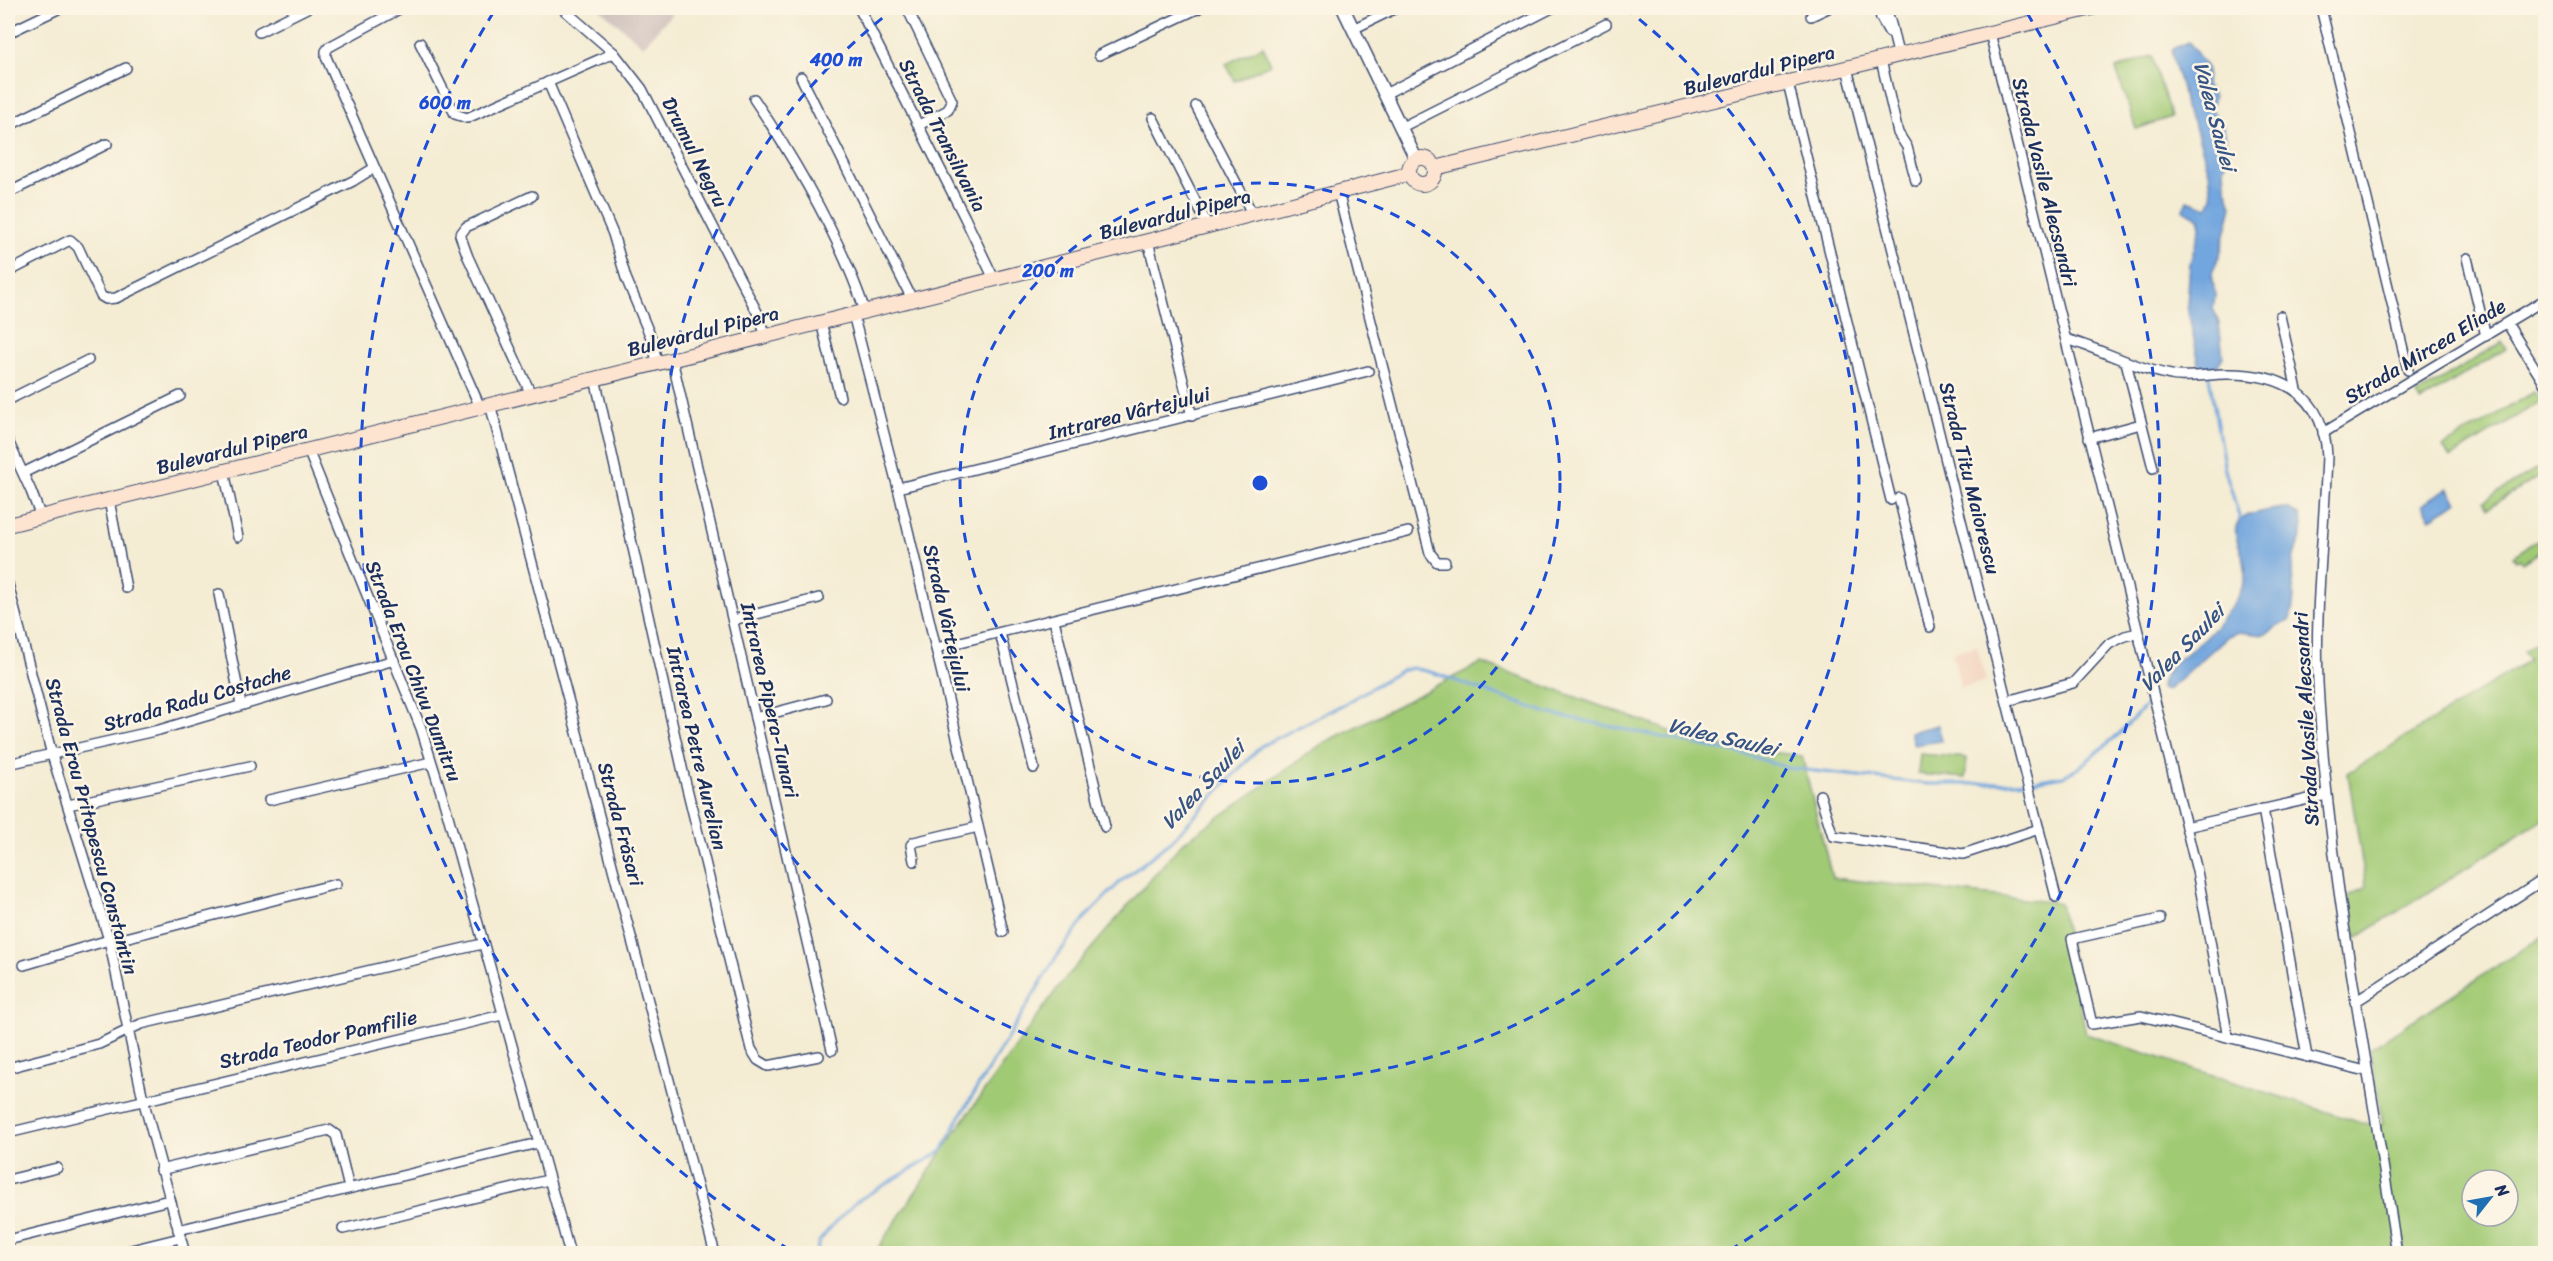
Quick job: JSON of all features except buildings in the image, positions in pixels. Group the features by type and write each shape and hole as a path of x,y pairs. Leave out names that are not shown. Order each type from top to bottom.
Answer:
{"main road":[{"name":"Bulevardul Pipera","path":"1435,168 2092,8"},
{"path":"1416,159 1428,159 1435,168 1434,177 1424,184 1413,182 1408,174 1410,165 1416,159"},
{"name":"Bulevardul Pipera","path":"8,525 1252,215 1408,174"}],"street":[{"path":"8,33 60,8"},
{"path":"259,32 307,8"},
{"name":"Strada Frăsari","path":"401,8 329,47 326,57 374,168 485,405 716,1254"},
{"name":"Drumul Negru","path":"562,8 614,53 649,101 757,312 766,335"},
{"name":"Strada Transilvania","path":"859,8 994,279"},
{"path":"907,8 952,101 948,110 919,125"},
{"path":"1099,55 1199,8"},
{"path":"1343,8 1416,159"},
{"path":"1353,29 1396,8"},
{"path":"1385,94 1552,8"},
{"path":"1811,16 1828,8"},
{"path":"1879,8 1881,18 1892,36 1899,55"},
{"path":"1884,8 1889,16 1892,36"},
{"path":"2321,8 2408,370"},
{"path":"2544,8 2546,14"},
{"path":"1402,127 1606,24"},
{"name":"Strada Vasile Alecsandri","path":"1990,33 2186,827 2326,795"},
{"path":"420,42 452,109 460,117 466,118 614,53"},
{"path":"1881,60 1898,133 1907,147 1916,181"},
{"path":"8,126 126,68"},
{"name":"Strada Titu Maiorescu","path":"1847,68 2056,897"},
{"path":"801,77 912,299"},
{"path":"548,82 613,234 626,278 652,340 657,362"},
{"path":"1788,82 1930,627"},
{"name":"Strada Vârtejului","path":"754,99 804,177 855,285 898,488 1003,932"},
{"path":"1196,105 1252,215"},
{"path":"1153,117 1208,226"},
{"path":"8,193 107,144"},
{"path":"8,272 70,240 78,247 101,296 106,299 116,298 343,186 374,168"},
{"path":"1338,192 1430,553 1437,562 1445,562"},
{"path":"531,394 460,235 466,227 532,196"},
{"path":"1148,241 1192,416"},
{"path":"2467,258 2486,336"},
{"name":"Strada Mircea Eliade","path":"2324,433 2546,299"},
{"path":"2280,316 2297,390"},
{"path":"821,322 840,397"},
{"path":"2506,323 2546,386"},
{"path":"2066,339 2126,362 2170,375 2255,377 2277,381 2297,390"},
{"name":"Intrarea Pipera-Tunari","path":"672,359 832,1050"},
{"path":"8,400 88,360"},
{"path":"2126,362 2153,468"},
{"name":"Intrarea Vârtejului","path":"898,488 1368,371"},
{"name":"Intrarea Petre Aurelian","path":"595,378 678,749 752,1049 758,1060 768,1066 819,1056"},
{"name":"Strada Vasile Alecsandri","path":"2297,390 2312,408 2324,433 2327,456 2318,584 2318,670 2326,795 2337,886 2397,1254"},
{"path":"23,473 180,396"},
{"path":"2090,438 2141,423"},
{"path":"8,441 41,517"},
{"name":"Strada Erou Chivu Dumitru","path":"308,450 421,728 570,1254"},
{"path":"224,471 238,537"},
{"path":"109,500 126,588"},
{"path":"936,648 1408,532"},
{"name":"Strada Erou Pritopescu Constantin","path":"8,584 52,755 109,941 126,1030 160,1170 185,1254"},
{"path":"219,594 241,705"},
{"path":"733,620 819,598"},
{"path":"1054,620 1105,827"},
{"path":"1000,633 1034,768"},
{"path":"2007,701 2073,683 2109,645 2125,636 2138,633"},
{"name":"Strada Radu Costache","path":"8,764 159,730 394,660"},
{"path":"755,718 826,699"},
{"path":"269,800 432,762"},
{"path":"68,805 250,766"},
{"path":"1820,795 1833,836 1963,854 2039,829"},
{"path":"2263,809 2307,1057"},
{"path":"914,861 911,845 914,842 978,827"},
{"path":"2186,827 2209,927 2228,1037"},
{"path":"2355,1002 2546,878"},
{"path":"24,965 109,941 336,884"},
{"path":"2160,919 2072,939 2092,1024 2141,1016 2366,1071"},
{"path":"8,1068 99,1044 141,1024 482,944"},
{"name":"Strada Teodor Pamfilie","path":"8,1133 502,1015"},
{"path":"160,1170 329,1130 336,1135 349,1188"},
{"path":"115,1254 179,1234 349,1188 538,1143"},
{"path":"8,1180 57,1168"},
{"path":"343,1229 548,1180"},
{"path":"8,1240 169,1200"}],"shaded area":[{"path":"599,8 677,8 643,46"},
{"path":"1977,646 1986,681 1961,688 1952,652"}],"green space":[{"path":"1263,46 1271,64 1235,81 1226,64"},
{"path":"2152,56 2171,117 2136,129 2116,69"},
{"path":"2502,342 2506,349 2421,401 2417,395"},
{"path":"2534,392 2541,401 2450,458 2443,447"},
{"path":"2545,464 2545,473 2488,508 2484,501"},
{"path":"2545,535 2545,549 2522,563 2520,559 2516,561 2513,556"},
{"path":"2545,637 2545,818 2356,938 2348,897 2366,887 2348,773 2529,660 2524,651"},
{"path":"1481,663 1706,744 1802,756 1832,878 2060,903 2086,1034 2361,1123 2383,1124 2370,1048 2545,935 2545,1253 874,1254 960,1125 1059,986 1181,844 1322,744"},
{"path":"1920,754 1967,758 1965,778 1918,774"}],"water":[{"path":"2189,42 2207,68 2206,86 2214,96 2211,109 2223,125 2230,153 2224,168 2225,185 2232,206 2221,251 2212,273 2215,296 2213,308 2219,324 2223,357 2217,366 2200,368 2187,306 2190,263 2201,225 2199,218 2183,210 2187,200 2208,207 2212,198 2209,171 2194,123 2185,108 2172,55 2172,49"},
{"path":"2448,488 2457,502 2431,518 2422,505"},
{"path":"2287,508 2299,515 2302,530 2293,561 2294,602 2290,619 2264,635 2238,632 2228,636 2168,690 2161,688 2166,673 2213,629 2231,608 2240,592 2245,577 2245,567 2237,538 2238,523 2244,517 2256,513"},
{"path":"1938,725 1942,741 1914,745 1910,732"}],"waterway":[{"name":"Valea Saulei","path":"2207,365 2225,470 2241,522"},
{"name":"Valea Saulei","path":"816,1254 819,1242 857,1201 942,1151 959,1118 1055,959 1085,918 1120,882 1171,841 1261,746 1344,704 1400,671 1413,668 1434,673 1547,713 1747,755 1789,768 1927,784 2035,781 2063,776 2077,769 2119,734 2151,699"}]}
